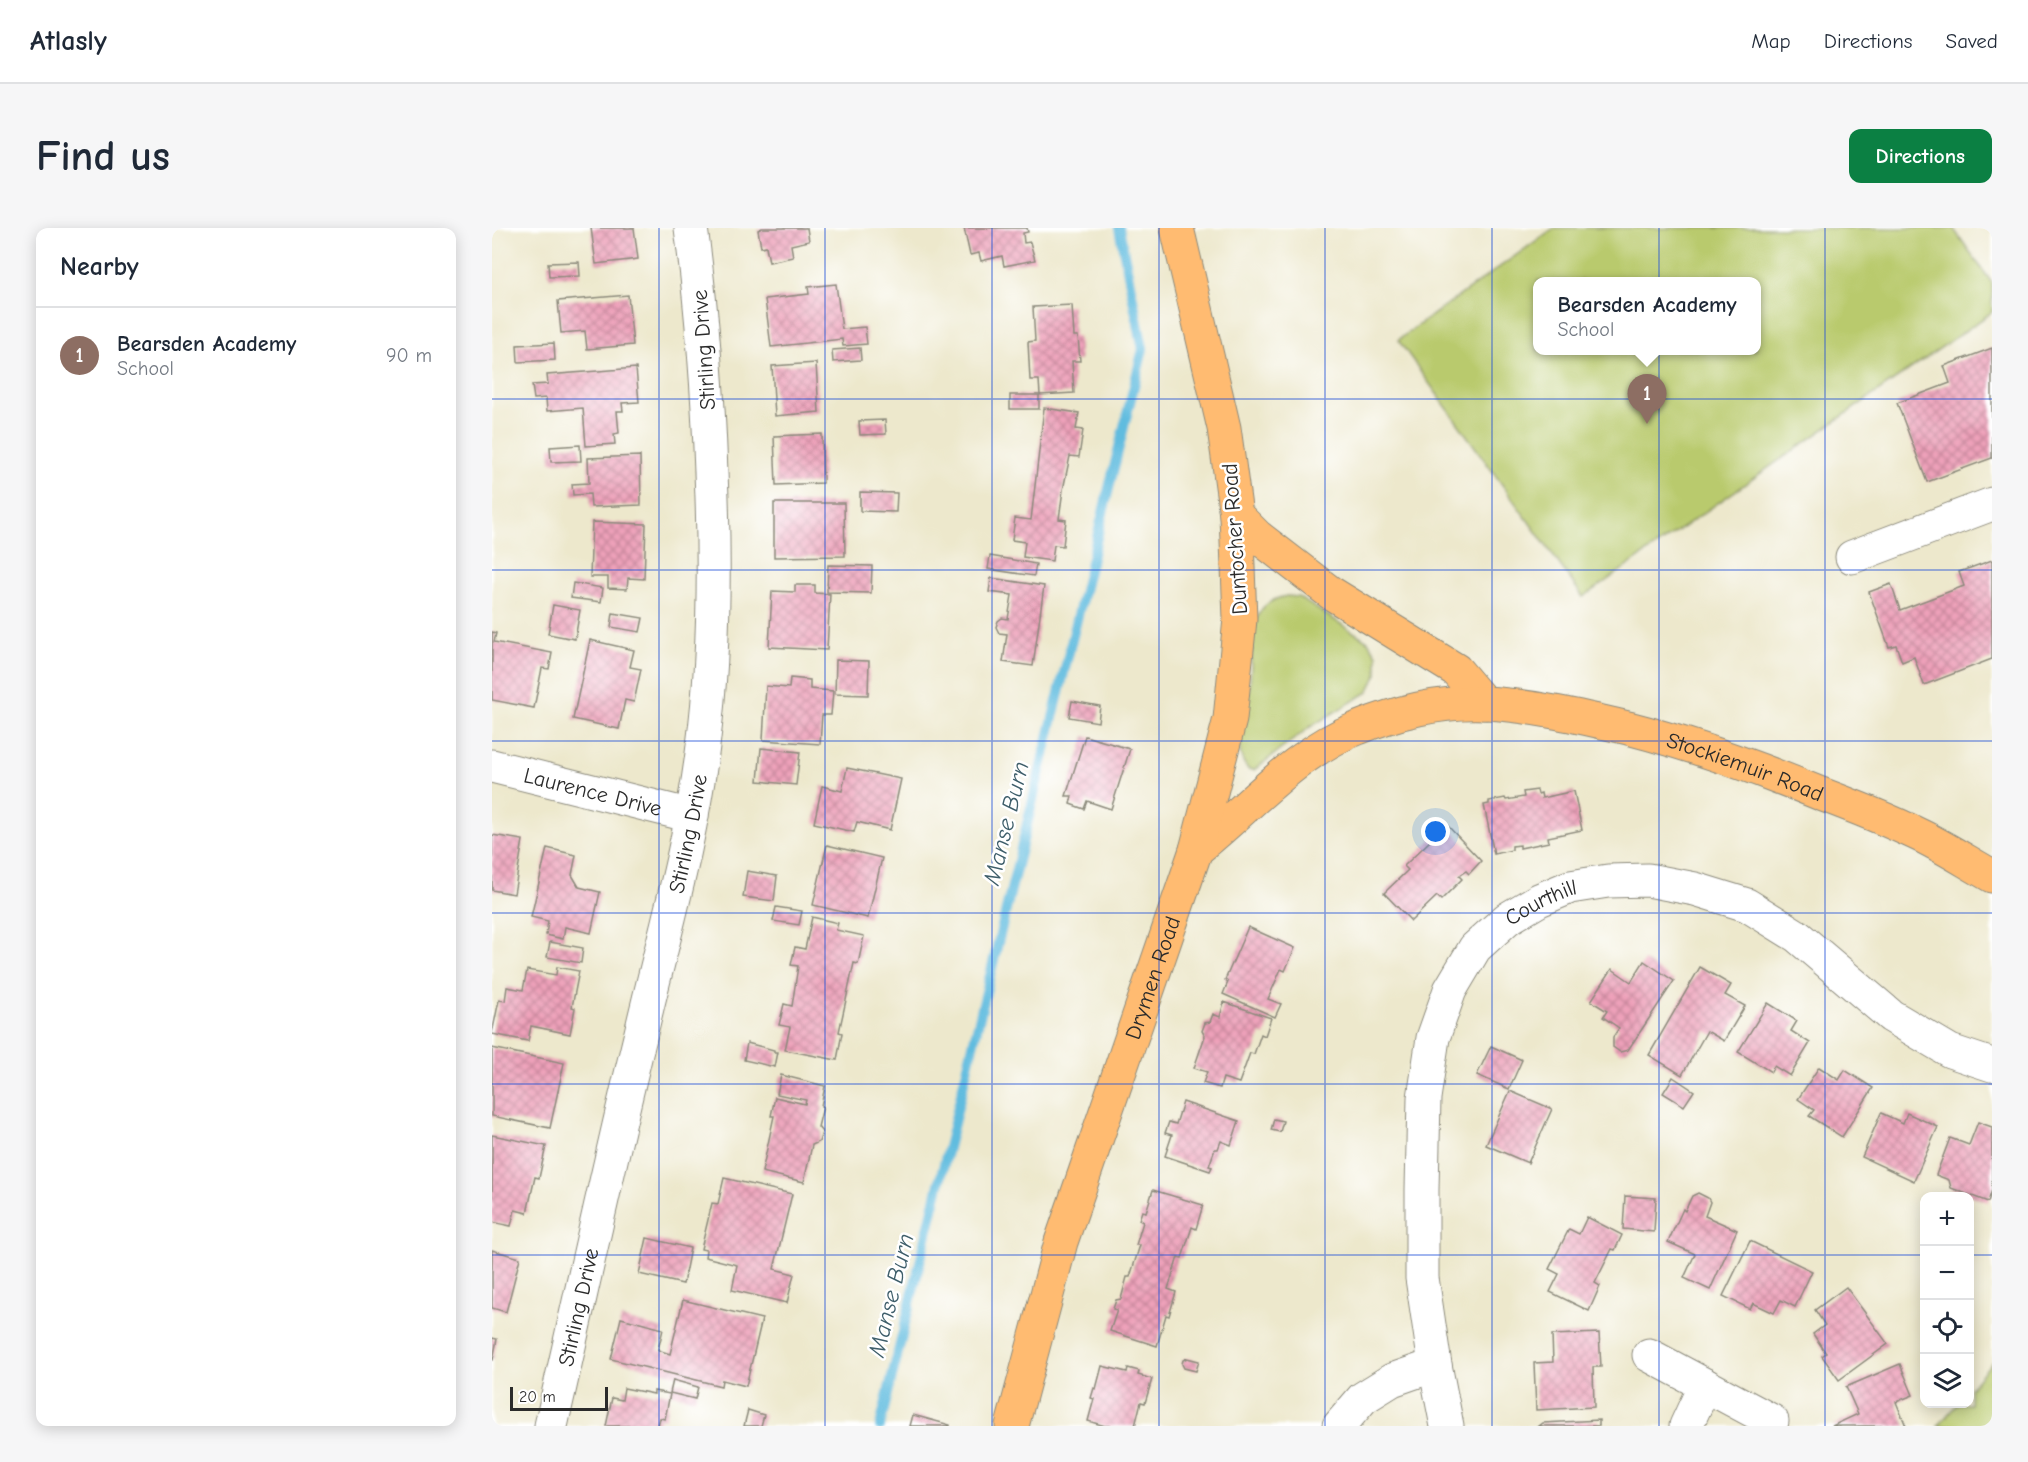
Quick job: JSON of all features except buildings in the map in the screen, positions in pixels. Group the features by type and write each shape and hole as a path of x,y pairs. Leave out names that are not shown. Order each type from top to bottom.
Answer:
{"main road":[{"name":"Duntocher Road","path":"1177,228 1224,428 1236,515 1240,619 1230,719 1196,850"},
{"path":"1236,515 1257,536 1331,594 1456,670 1484,703"},
{"path":"1196,850 1320,747 1356,728 1400,714 1450,704 1484,703"},
{"name":"Stockiemuir Road","path":"1484,703 1541,708 1597,720 1676,741 1721,756 1805,787 1908,830 1992,876"},
{"name":"Drymen Road","path":"1012,1426 1062,1242 1196,850"}],"street":[{"name":"Stirling Drive","path":"551,1426 633,1063 692,816 704,745 714,615 713,524 709,416 698,282 691,228"},
{"path":"1852,557 1992,504"},
{"name":"Laurence Drive","path":"492,766 692,816"},
{"name":"Courthill","path":"1447,1426 1422,1278 1424,1098 1433,1038 1450,990 1475,948 1507,919 1539,900 1570,887 1608,881 1648,880 1695,889 1747,905 1797,936 1891,1016 1950,1051 1992,1065"},
{"path":"1649,1354 1772,1421"},
{"path":"1339,1426 1363,1398 1392,1380 1435,1365"},
{"path":"1686,1426 1705,1385"}],"green space":[{"path":"1554,228 1953,228 1992,283 1992,312 1583,597 1398,340"},
{"path":"1287,596 1298,597 1368,641 1377,655 1377,674 1368,692 1310,727 1254,770 1248,769 1241,757 1240,741 1249,694 1254,629 1260,612 1268,603"},
{"path":"1992,1362 1992,1426 1938,1426 1954,1408 1974,1408 1974,1383"}],"waterway":[{"name":"Manse Burn","path":"880,1426 1143,349 1119,228"}],"place":[{"name":"Bearsden Academy","path":"1647,424"}]}
